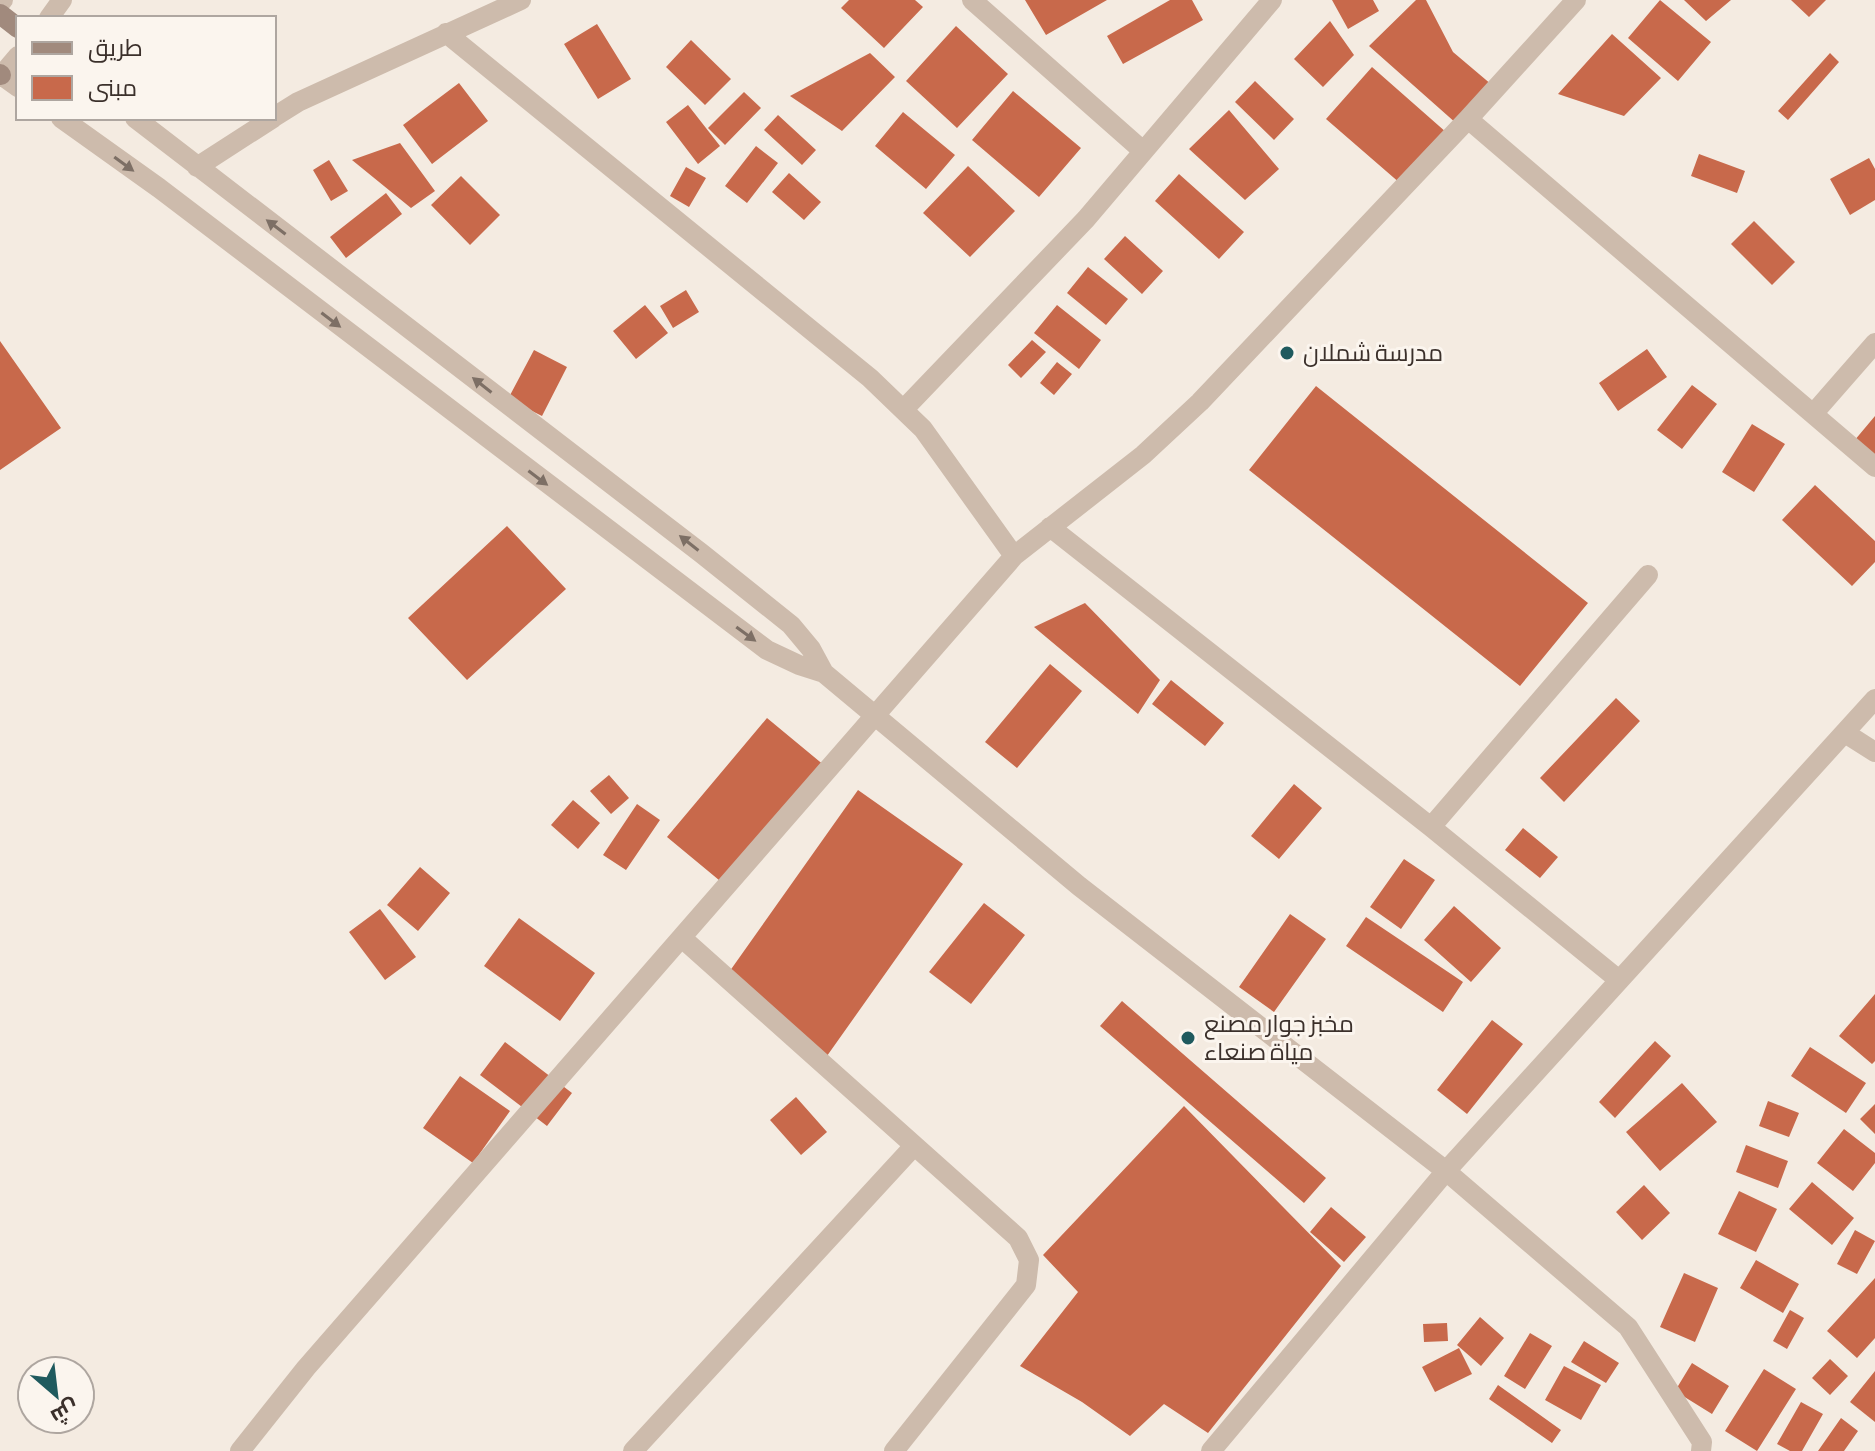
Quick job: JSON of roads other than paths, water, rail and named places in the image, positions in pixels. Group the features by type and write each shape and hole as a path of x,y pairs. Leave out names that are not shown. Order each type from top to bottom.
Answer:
{"street":[{"path":"276,116 298,102 521,0"},
{"path":"972,0 1143,151"},
{"path":"904,409 1086,219 1272,0"},
{"path":"240,1451 306,1368 877,717 1014,556 1143,455 1200,402 1468,119 1574,1"},
{"path":"0,14 16,26"},
{"path":"446,33 904,409 923,429 1014,556"},
{"path":"5,79 16,60"},
{"path":"1468,119 1875,467"},
{"path":"64,120 159,188 757,643 799,665 824,673"},
{"path":"138,120 791,625 811,649 824,673 1079,886 1446,1171 1628,1327 1702,1442 1701,1451"},
{"path":"197,167 270,120"},
{"path":"1813,414 1875,343"},
{"path":"1050,527 1431,827 1619,980"},
{"path":"1431,827 1648,575"},
{"path":"1211,1451 1446,1171 1875,699"},
{"path":"1845,733 1875,752"},
{"path":"682,938 1018,1238 1029,1260 1026,1285 894,1451"},
{"path":"633,1451 914,1146"}],"place":[{"name":"مدرسة شملان","path":"1287,353"},
{"name":"مخبز جوار مصنع مياة صنعاء","path":"1188,1038"}]}
